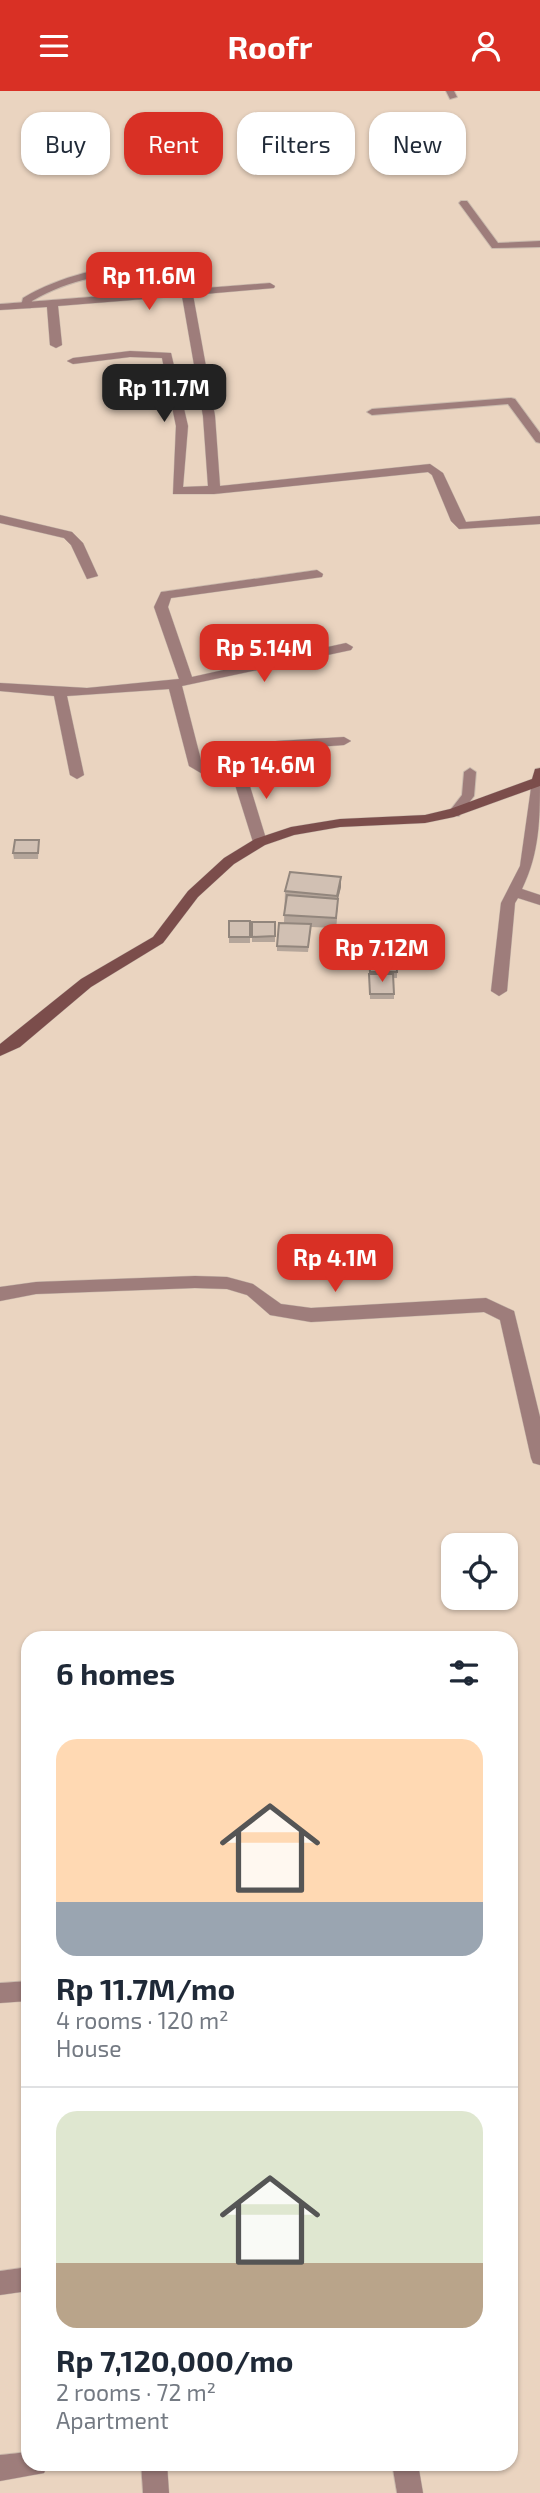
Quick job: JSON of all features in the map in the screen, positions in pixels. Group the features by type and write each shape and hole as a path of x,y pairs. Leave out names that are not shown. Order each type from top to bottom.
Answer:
{"street":[{"path":"0,307 270,286"},
{"path":"187,292 209,416 214,489"},
{"path":"52,305 56,345"},
{"path":"73,361 130,354 167,355 182,426 177,491 430,468 437,473 457,521 463,526 540,520"},
{"path":"0,519 68,535 77,543 92,576"},
{"path":"238,770 206,772 196,766 181,683 161,607 166,595 317,574"},
{"path":"0,687 60,694 181,683 346,647"},
{"path":"60,694 77,775"},
{"path":"260,842 238,770 240,759 246,752 344,741"},
{"path":"0,1051 14,1043 86,983 158,940 193,894 229,862 260,842 291,831 340,823 425,819 454,813 539,777"},
{"path":"499,991 512,891 527,866 539,777"},
{"path":"512,891 540,900"},
{"path":"0,1294 36,1288 195,1282 227,1283 253,1290 276,1310 312,1315 486,1305 508,1316 540,1458"},
{"path":"0,1993 21,1992"},
{"path":"0,2283 21,2280"},
{"path":"0,2468 21,2466"},
{"path":"154,2471 156,2493"},
{"path":"406,2471 410,2493"}],"lane":[{"path":"464,203 495,246 540,244"},
{"path":"26,306 27,300 50,285 75,275 148,265"},
{"path":"372,412 511,401 540,440"},
{"path":"454,813 468,796 470,772"}],"shaded area":[{"path":"0,91 540,91 540,2493 0,2493"}],"building":[{"path":"15,840 39,840 38,853 13,853"},
{"path":"290,872 341,877 337,896 285,891"},
{"path":"287,895 338,899 336,918 284,915"},
{"path":"229,921 250,921 250,937 229,937"},
{"path":"252,922 275,922 275,936 252,937"},
{"path":"279,923 311,924 308,947 277,946"},
{"path":"369,958 396,958 397,972 370,972"},
{"path":"369,974 393,974 394,994 370,994"}]}
